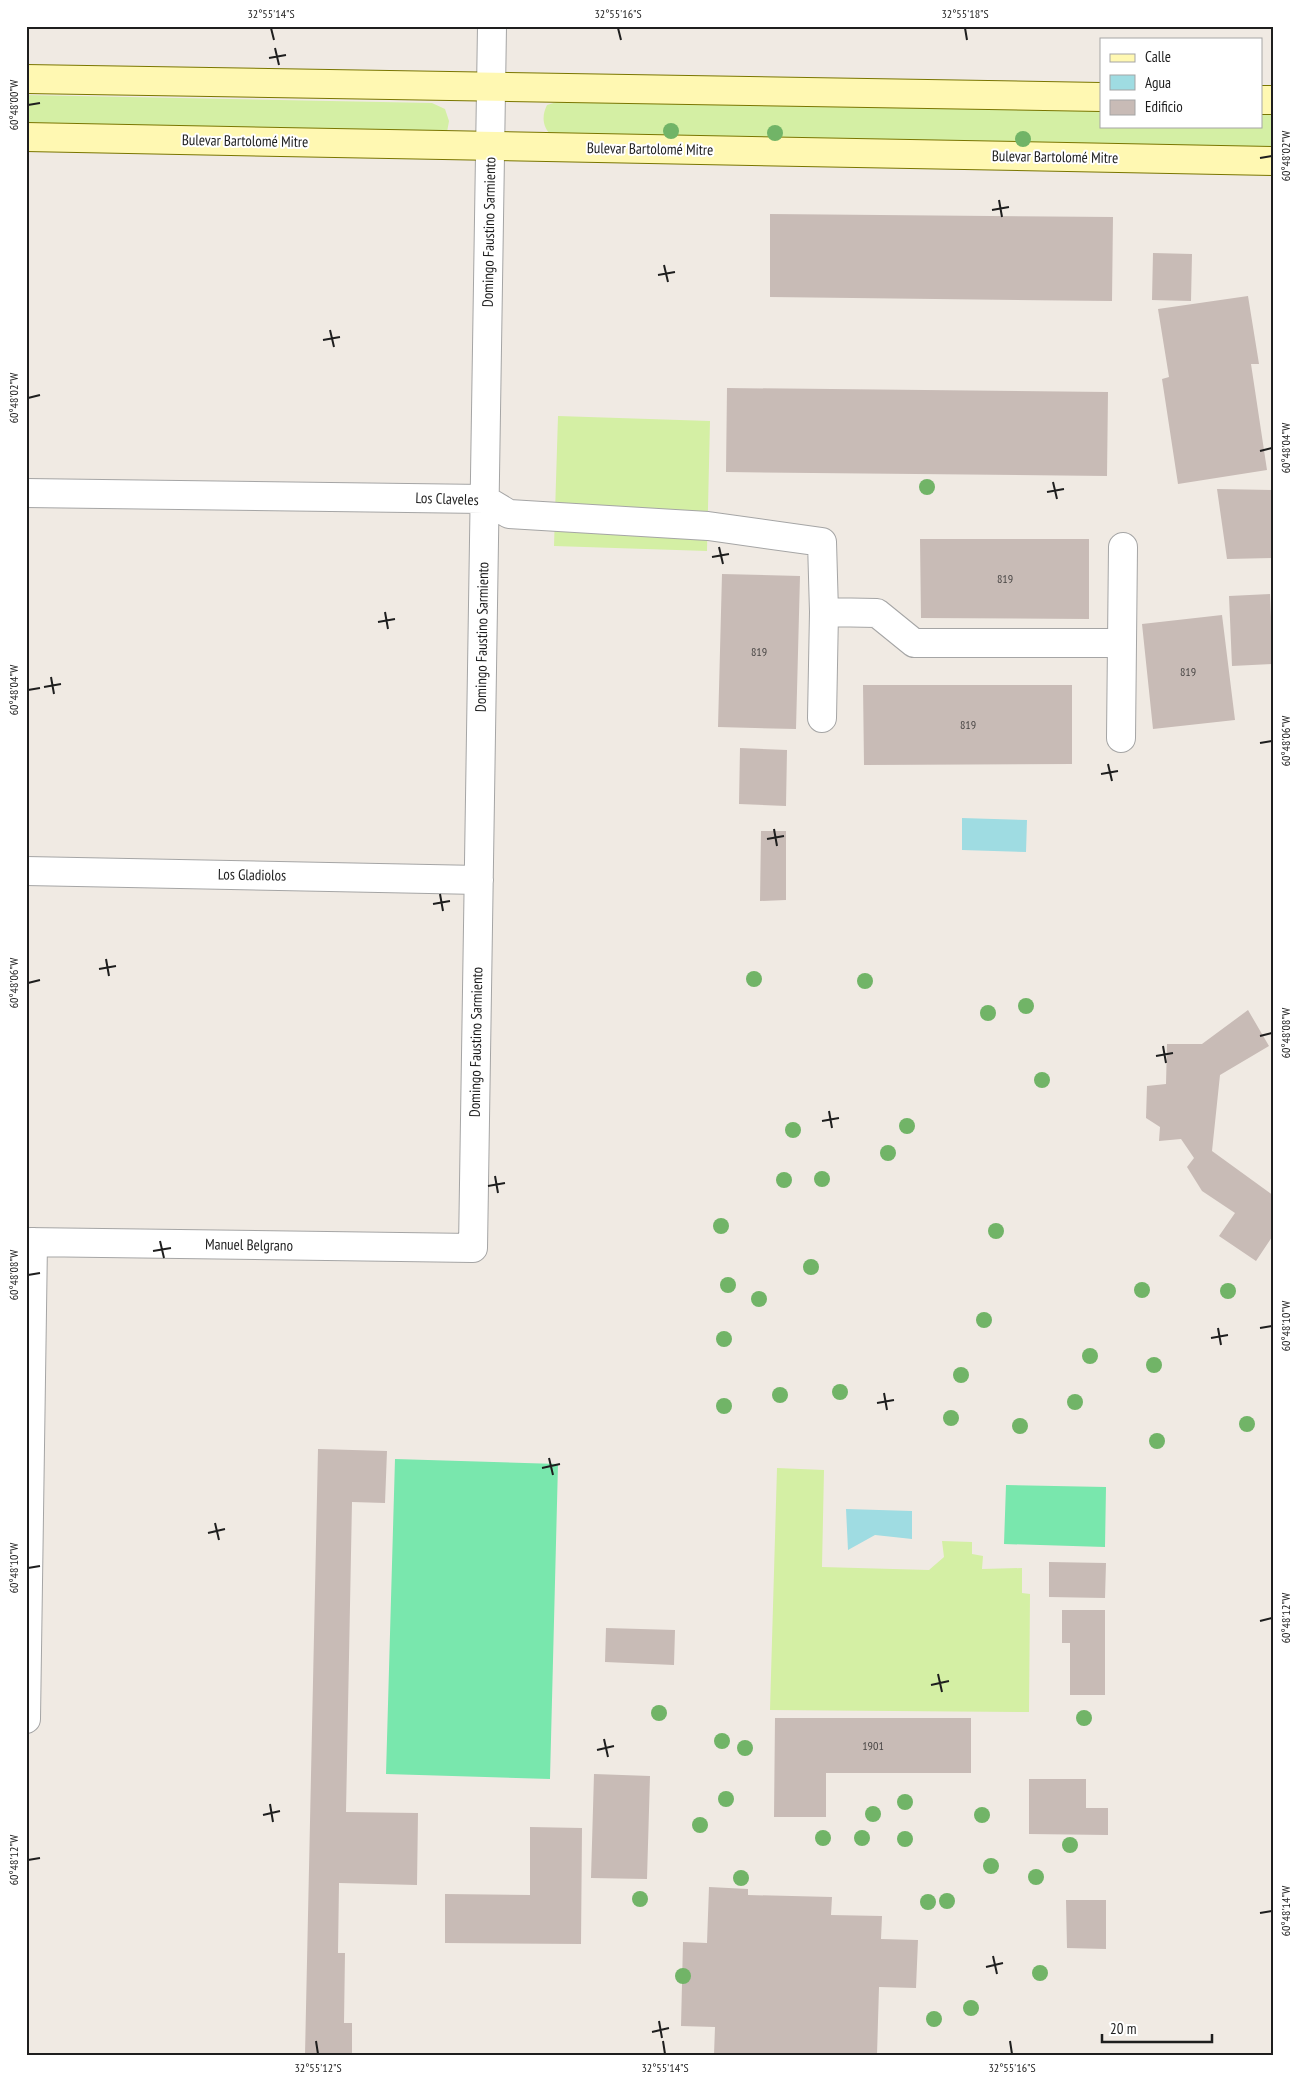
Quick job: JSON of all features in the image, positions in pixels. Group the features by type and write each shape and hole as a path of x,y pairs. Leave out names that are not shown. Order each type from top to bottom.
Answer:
{"main road":[{"path":"26,79 1100,97"},
{"name":"Bulevar Bartolomé Mitre","path":"26,137 1274,161"}],"street":[{"name":"Domingo Faustino Sarmiento","path":"473,1248 492,26"},
{"name":"Los Claveles","path":"26,493 484,499 509,514 708,526 822,542 824,612"},
{"path":"1121,738 1123,547"},
{"path":"822,718 824,612 877,613 914,643 1122,643"},
{"name":"Los Gladiolos","path":"26,871 479,880"},
{"path":"26,1719 29,1242"},
{"name":"Manuel Belgrano","path":"29,1242 473,1248"}],"green space":[{"path":"26,95 432,103 445,109 449,121 447,132 26,125"},
{"path":"560,101 1100,111 1100,128 1262,128 1262,114 1274,115 1274,151 552,136 545,126 544,114 547,105"},
{"path":"558,416 710,421 707,551 554,546"},
{"path":"395,1459 558,1464 550,1779 386,1774"},
{"path":"777,1468 824,1470 822,1567 929,1570 944,1557 942,1541 972,1542 972,1554 983,1556 982,1569 1022,1568 1022,1593 1030,1594 1029,1712 770,1710"},
{"path":"1006,1485 1106,1487 1105,1547 1004,1544"}],"water":[{"path":"962,818 1027,820 1026,852 962,850"},
{"path":"846,1509 912,1511 912,1539 875,1535 848,1550"}],"building":[{"path":"770,214 1113,217 1112,301 770,297"},
{"path":"1153,253 1192,254 1191,301 1152,300"},
{"path":"1248,296 1259,364 1251,364 1267,470 1178,484 1162,379 1169,377 1158,309"},
{"path":"727,388 1108,392 1107,476 726,472"},
{"path":"1217,489 1272,490 1272,558 1227,559"},
{"path":"920,539 1089,539 1089,619 921,618"},
{"path":"722,574 800,576 796,729 718,727"},
{"path":"1270,594 1273,664 1232,666 1229,596"},
{"path":"1222,615 1235,720 1153,729 1142,624"},
{"path":"863,685 1072,685 1072,764 864,765"},
{"path":"740,748 787,750 786,806 739,804"},
{"path":"761,831 786,831 786,900 760,901"},
{"path":"1248,1010 1269,1046 1220,1075 1212,1151 1274,1196 1274,1234 1256,1261 1219,1236 1235,1213 1202,1191 1187,1167 1194,1158 1181,1139 1159,1141 1160,1127 1146,1118 1147,1086 1166,1084 1167,1044 1202,1044"},
{"path":"318,1449 387,1451 385,1503 352,1502 346,1812 418,1813 417,1885 339,1883 338,1953 345,1953 344,2023 352,2023 352,2055 305,2055"},
{"path":"1049,1562 1106,1563 1105,1598 1049,1597"},
{"path":"1062,1610 1105,1610 1105,1695 1070,1695 1070,1643 1062,1643"},
{"path":"606,1628 675,1630 674,1665 605,1662"},
{"path":"775,1718 971,1718 971,1773 826,1773 826,1817 774,1817"},
{"path":"594,1774 650,1776 647,1879 591,1878"},
{"path":"1029,1779 1086,1779 1086,1808 1108,1808 1108,1835 1029,1834"},
{"path":"530,1827 582,1828 581,1944 445,1943 445,1894 530,1895"},
{"path":"709,1887 748,1889 748,1895 832,1897 831,1915 882,1916 881,1939 918,1940 916,1988 879,1987 877,2055 714,2055 715,2027 681,2026 683,1942 707,1943"},
{"path":"1066,1900 1106,1900 1106,1949 1067,1948"}]}
